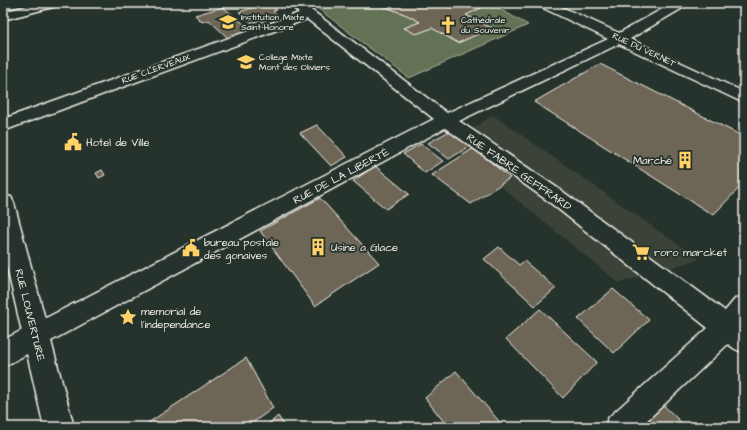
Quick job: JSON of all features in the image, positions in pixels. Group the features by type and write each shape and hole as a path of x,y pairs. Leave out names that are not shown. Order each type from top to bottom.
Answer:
{"street":[{"path":"3,16 53,3"},
{"name":"RUE DU VERNET","path":"543,3 744,98"},
{"name":"RUE DE LA LIBERTÉ","path":"3,354 446,120 619,39 682,3"},
{"name":"RUE FABRE GEFFRARD","path":"301,6 446,120 555,196 736,334"},
{"name":"RUE CLERVEAUX","path":"3,125 301,6"},
{"name":"RUE LOUVERTURE","path":"3,203 59,427"},
{"path":"619,427 736,334 744,307"}],"shaded area":[{"path":"493,115 699,259 619,283 450,145"}],"green space":[{"path":"375,3 407,15 420,22 404,28 416,34 432,28 458,43 491,28 466,15 480,8 469,3 489,3 528,25 409,78 312,4"}],"building":[{"name":"Cathédrale du Souvenir","path":"375,3 443,3 453,9 465,3 469,3 481,8 466,15 491,28 458,43 432,28 416,34 404,28 420,22 407,15"},
{"path":"264,4 269,7 272,6 277,10 273,11 277,15 262,22 260,20 252,23 239,12"},
{"path":"223,7 251,30 229,39 209,20 202,22 195,15"},
{"name":"Marché","path":"600,64 744,137 744,183 713,215 534,102"},
{"path":"317,125 347,157 331,166 300,133"},
{"path":"453,129 473,144 449,159 428,143"},
{"path":"421,144 443,161 425,173 403,154"},
{"path":"474,148 510,178 471,204 432,175"},
{"path":"375,166 409,194 386,209 353,181"},
{"path":"102,170 105,175 99,178 96,173"},
{"name":"Usine a Glace","path":"320,198 379,263 315,306 260,231"},
{"path":"499,247 519,265 524,261 556,288 535,306 484,259"},
{"path":"613,289 649,320 614,353 578,319"},
{"path":"540,309 597,362 563,398 506,339"},
{"path":"246,358 273,408 247,427 142,427"},
{"path":"456,371 504,427 448,427 425,398"},
{"path":"659,401 686,427 656,427 645,416"},
{"path":"278,416 285,427 265,427"}],"place":[{"name":"Institution Mixte Saint-Honore","path":"228,22"},
{"name":"Cathédrale du Souvenir","path":"448,25"},
{"name":"College Mixte Mont des Oliviers","path":"246,62"},
{"name":"Hotel de Ville","path":"73,142"},
{"name":"Marché","path":"685,160"},
{"name":"Usine a Glace","path":"318,247"},
{"name":"bureau postale des gonaives","path":"191,248"},
{"name":"roro marcket","path":"641,252"},
{"name":"memorial de l'independance","path":"128,317"}]}
